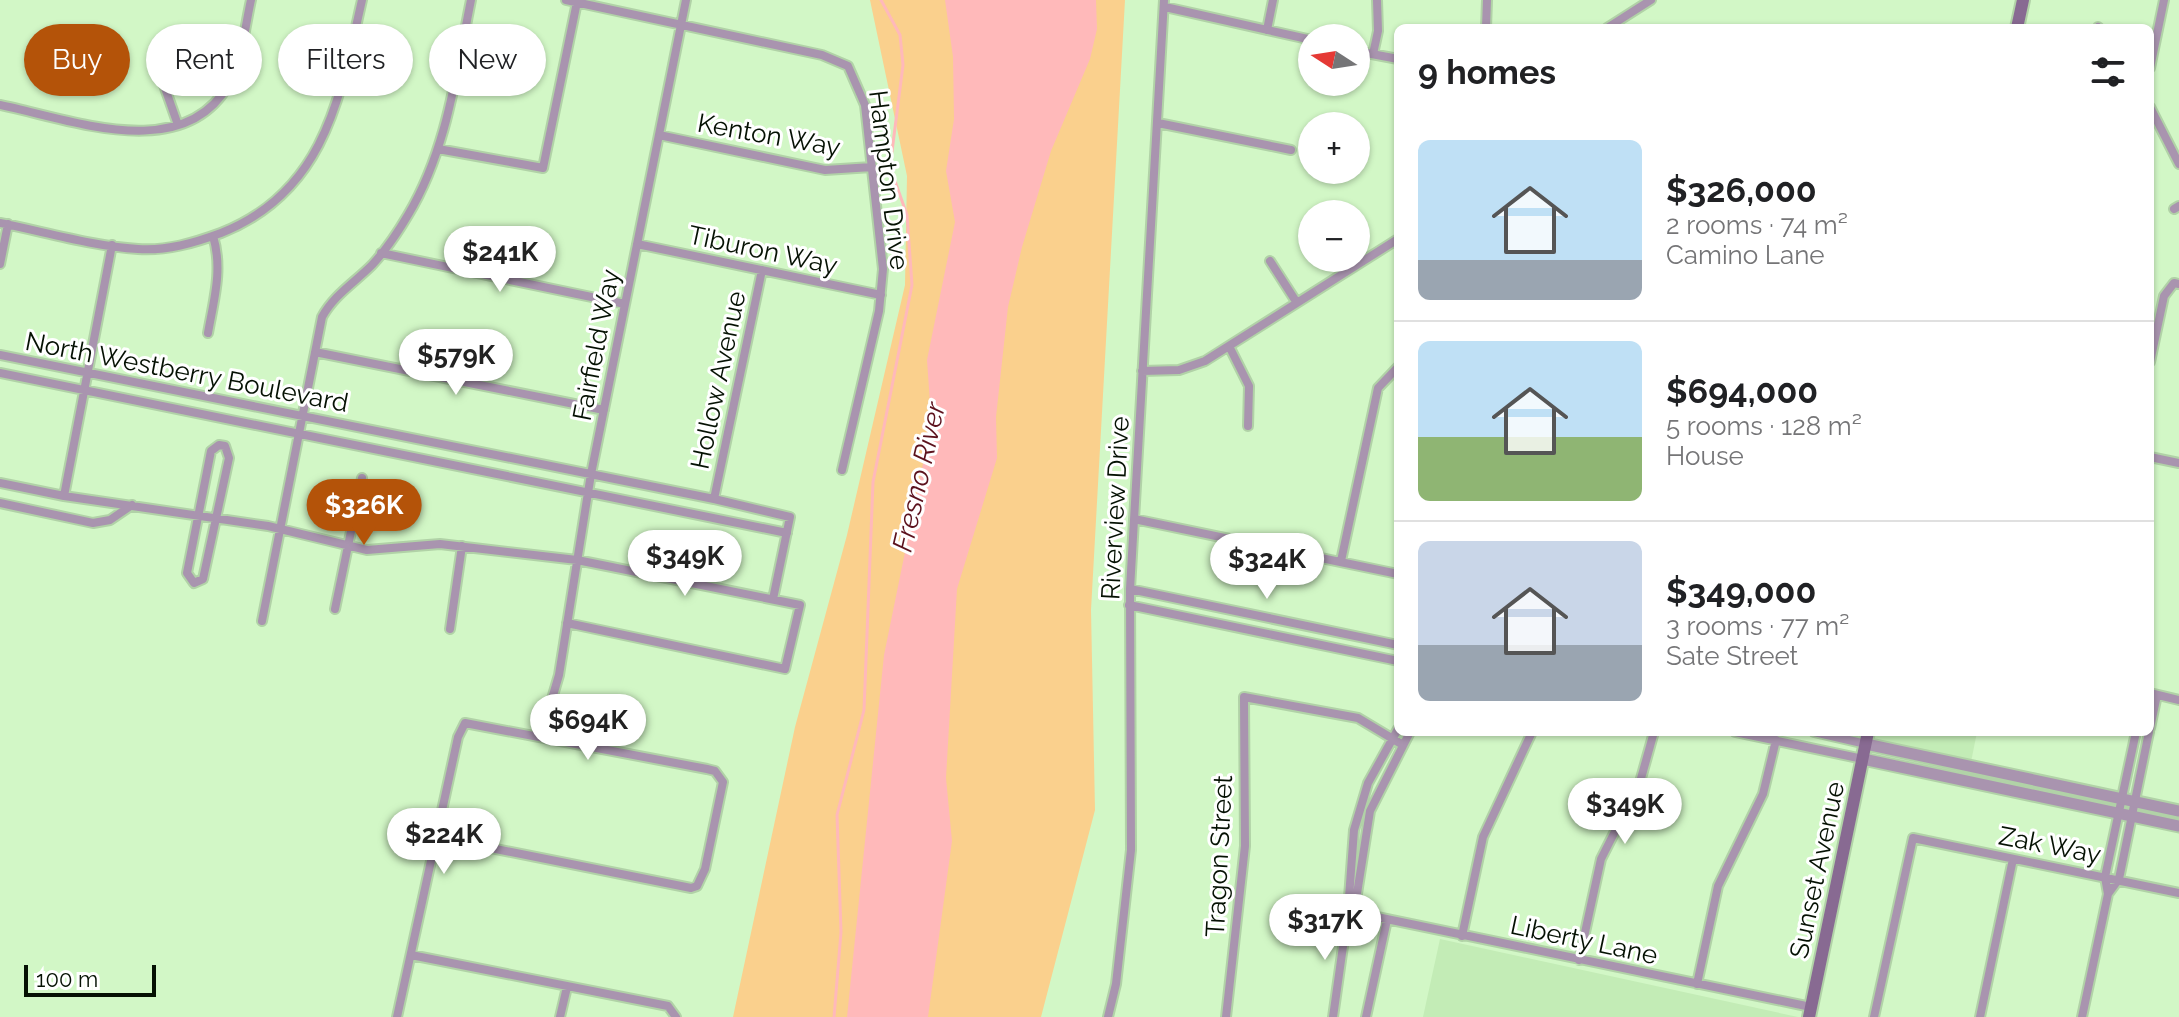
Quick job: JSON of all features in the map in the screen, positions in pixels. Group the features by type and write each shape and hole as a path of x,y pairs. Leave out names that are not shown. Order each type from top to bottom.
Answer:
{"main road":[{"path":"2018,24 2023,0"},
{"name":"Sunset Avenue","path":"1810,1012 1867,738"}],"street":[{"path":"0,105 127,131 163,130 178,125 201,115 218,101 230,82 251,0"},
{"path":"0,264 4,224 112,245 161,249 213,236 271,205 308,166 334,114 362,0"},
{"path":"262,621 315,352 327,307 381,253 407,216 438,149 471,0"},
{"path":"566,0 681,25"},
{"name":"Fairfield Way","path":"541,736 559,675 591,474 686,0"},
{"path":"1267,30 1273,0"},
{"path":"1373,54 1378,31 1377,0"},
{"path":"1486,24 1487,0"},
{"path":"1613,24 1651,0"},
{"path":"2154,44 2164,0"},
{"path":"438,149 543,168 577,2"},
{"path":"1164,4 1298,37"},
{"name":"Riverview Drive","path":"1108,1017 1131,850 1129,605 1164,4"},
{"name":"Hampton Drive","path":"681,25 822,55 848,66 865,105 883,269 881,295 842,470"},
{"path":"1370,53 1394,58"},
{"path":"168,96 178,125"},
{"path":"2154,115 2179,164"},
{"path":"1158,123 1291,150"},
{"name":"Kenton Way","path":"659,135 825,170 872,167"},
{"path":"208,333 220,258 213,236"},
{"path":"1142,371 1179,370 1229,346 1394,242"},
{"name":"Tiburon Way","path":"637,244 881,295"},
{"path":"64,496 112,245"},
{"path":"381,253 625,304"},
{"path":"1270,261 1297,303"},
{"name":"Hollow Avenue","path":"714,499 762,270"},
{"path":"2154,343 2164,296 2176,284"},
{"path":"1229,346 1249,386 1248,426"},
{"path":"315,352 604,410"},
{"name":"North Westberry Boulevard","path":"0,355 714,499 790,517 787,533 588,490 0,373"},
{"path":"1341,561 1378,388 1394,371"},
{"path":"219,445 225,446 229,458 203,579 194,583 187,573 198,514 211,451 219,445"},
{"path":"2154,458 2179,463"},
{"path":"335,609 362,478"},
{"path":"0,483 64,496 280,528 367,550 440,544 577,560 800,605 785,669 567,623"},
{"path":"0,503 93,523 110,520 133,505"},
{"path":"1134,519 1394,573"},
{"path":"773,599 787,533"},
{"path":"450,629 462,546"},
{"path":"1130,589 1394,644"},
{"path":"1129,605 1394,660"},
{"path":"2154,694 2179,700"},
{"name":"Tragon Street","path":"1226,1017 1245,846 1244,697 1358,718 1394,738"},
{"path":"397,1017 411,955 436,837 458,737 465,723 715,771 723,782 705,869 697,886 682,887 436,837"},
{"path":"1348,911 1356,900 1370,811 1408,736"},
{"path":"1462,936 1483,837 1530,736"},
{"path":"1579,960 1601,859 1640,782 1653,736"},
{"path":"1756,736 2179,826"},
{"path":"2082,1017 2108,894 2105,877 2135,736"},
{"path":"2108,894 2119,879 2149,736"},
{"path":"1333,1017 1359,807 1394,738 1403,745"},
{"path":"1867,738 2179,811"},
{"path":"1697,984 1718,886 1763,794 1776,740"},
{"name":"Zak Way","path":"1874,1017 1913,838 2179,893"},
{"path":"1980,1017 2013,859"},
{"name":"Liberty Lane","path":"1348,911 1697,984 1810,1012"},
{"path":"1366,1017 1387,920"},
{"path":"411,955 668,1006 676,1017"},
{"path":"560,1017 567,987"}],"shaded area":[{"path":"870,0 1125,0 1091,610 1095,810 1041,1017 733,1017 795,727 847,535 905,285 907,176"},
{"path":"945,0 1096,0 1097,29 1090,59 1051,151 1022,247 1008,307 996,417 997,458 957,589 946,778 952,841 928,1017 847,1017 884,655 924,459 930,403 927,360 955,222 946,171 954,119 953,57"},
{"path":"1874,736 1976,736 1971,762 1873,740"},
{"path":"1440,939 1798,1017 1423,1017"}],"waterway":[{"path":"834,1017 841,932 837,815 864,710 873,482 912,285 907,215 890,167 903,65 900,35 881,0"}],"water label":[{"name":"Fresno River","path":"919,477"}]}
